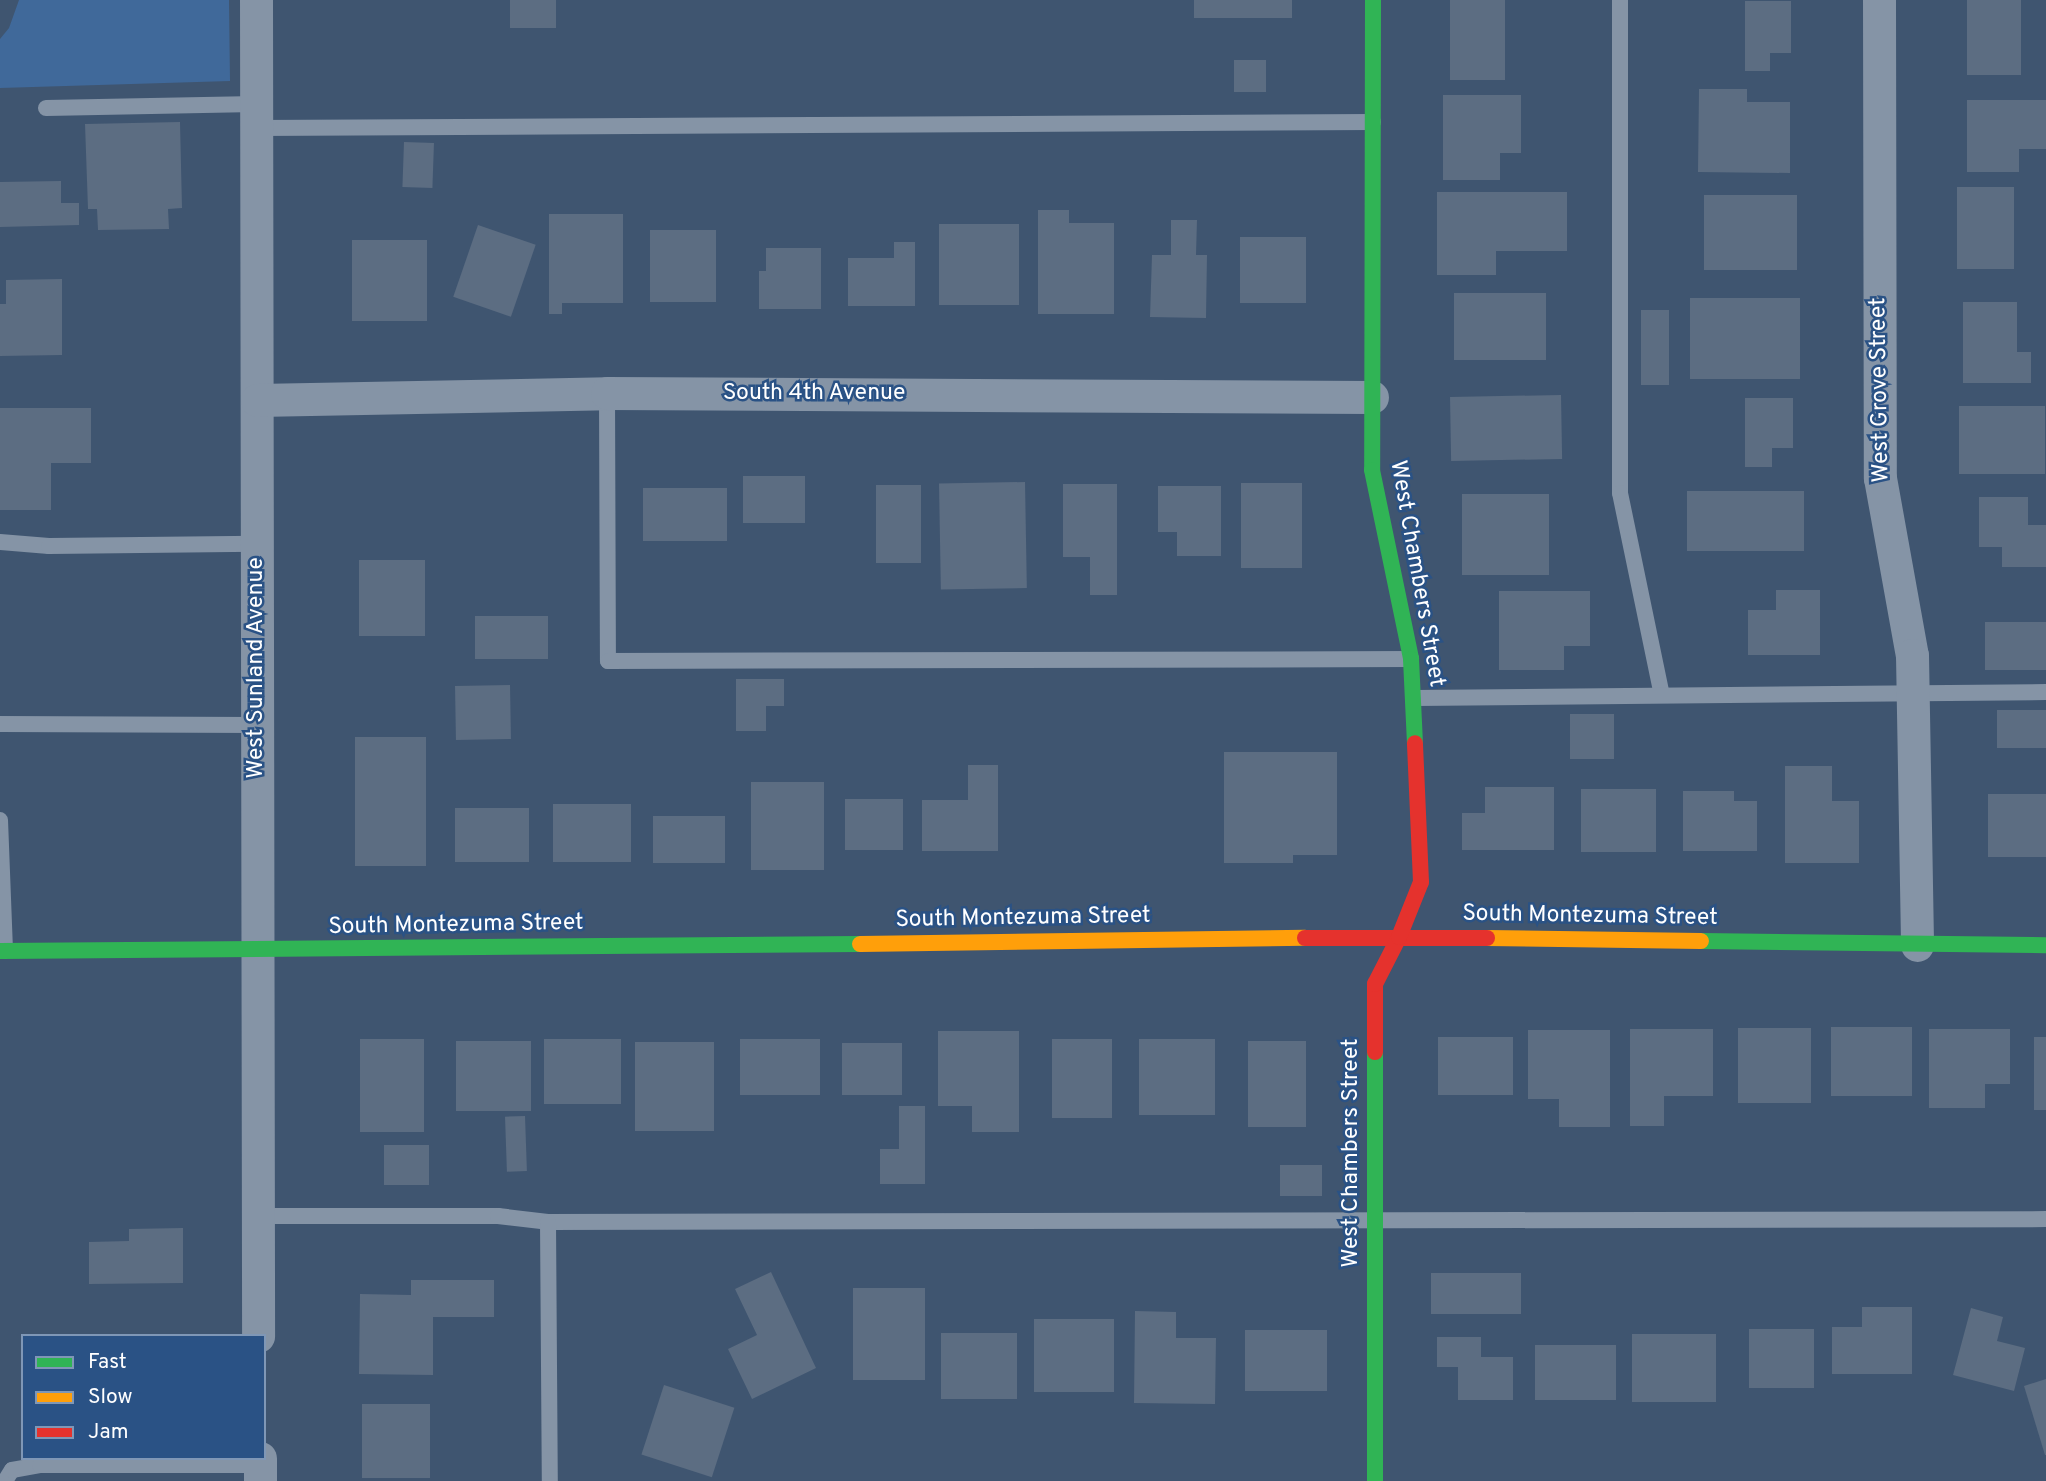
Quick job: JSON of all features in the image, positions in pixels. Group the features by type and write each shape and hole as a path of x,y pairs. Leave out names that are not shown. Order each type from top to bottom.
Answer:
{"street":[{"name":"West Sunland Avenue","path":"256,0 258,1334"},
{"name":"West Chambers Street","path":"1373,0 1372,470 1411,659 1415,698 1421,882 1399,937 1375,984 1375,1481"},
{"name":"West Grove Street","path":"1879,0 1880,478 1912,655 1917,945"},
{"name":"South 4th Avenue","path":"257,401 607,393 1372,397"},
{"name":"South Montezuma Street","path":"3,951 257,951 1399,937 2046,945"}],"lane":[{"path":"1620,0 1620,493 1662,695"},
{"path":"46,108 256,116 1373,122"},
{"path":"607,393 608,661 1411,659"},
{"path":"0,542 49,546 257,544"},
{"path":"1415,698 2046,692"},
{"path":"0,724 257,725"},
{"path":"0,820 3,951"},
{"path":"258,1216 498,1216 548,1222 2046,1219"},
{"path":"548,1222 550,1481"},
{"path":"5,1481 12,1470 40,1465 260,1468"}],"shaded area":[{"path":"19,0 229,0 230,81 0,88 0,39 9,28"}],"building":[{"path":"510,0 556,0 556,28 510,28"},
{"path":"1194,0 1292,0 1292,18 1194,18"},
{"path":"1450,0 1505,0 1505,80 1450,80"},
{"path":"1967,0 2021,0 2021,75 1967,75"},
{"path":"1745,1 1791,1 1791,53 1770,53 1770,71 1745,71"},
{"path":"1234,60 1266,60 1266,92 1234,92"},
{"path":"1699,89 1747,89 1747,102 1790,102 1790,173 1698,172"},
{"path":"1443,95 1521,95 1521,153 1500,153 1500,180 1443,180"},
{"path":"1967,100 2046,100 2046,149 2019,149 2019,172 1967,172"},
{"path":"180,122 182,208 168,209 169,229 98,230 97,209 88,209 85,124"},
{"path":"404,142 434,143 432,188 402,187"},
{"path":"61,181 61,203 79,203 79,225 0,227 0,182"},
{"path":"1957,187 2014,187 2014,269 1957,269"},
{"path":"1437,192 1567,192 1567,251 1496,251 1496,275 1437,275"},
{"path":"1704,195 1797,195 1797,270 1704,270"},
{"path":"1038,210 1069,210 1069,223 1114,223 1114,314 1038,314"},
{"path":"549,214 623,214 623,303 562,303 562,314 549,314"},
{"path":"1171,220 1197,220 1196,255 1207,255 1206,318 1150,317 1152,255 1171,255"},
{"path":"939,224 1019,224 1019,305 939,305"},
{"path":"478,225 536,245 511,317 453,297"},
{"path":"650,230 716,230 716,302 650,302"},
{"path":"1240,237 1306,237 1306,303 1240,303"},
{"path":"352,240 427,240 427,321 352,321"},
{"path":"894,242 915,242 915,306 848,306 848,258 894,258"},
{"path":"766,248 821,248 821,309 759,309 759,271 766,271"},
{"path":"62,279 62,355 0,356 0,304 6,304 6,280"},
{"path":"1454,293 1546,293 1546,360 1454,360"},
{"path":"1690,298 1800,298 1800,379 1690,379"},
{"path":"1963,302 2017,302 2017,352 2031,352 2031,383 1963,383"},
{"path":"1641,310 1669,310 1669,385 1641,385"},
{"path":"1561,395 1562,459 1451,461 1450,397"},
{"path":"1745,398 1793,398 1793,448 1772,448 1772,467 1745,467"},
{"path":"1959,406 2045,406 2045,474 1959,474"},
{"path":"0,408 91,408 91,463 51,463 51,510 0,510"},
{"path":"743,476 805,476 805,523 743,523"},
{"path":"1025,482 1027,588 941,589 939,484"},
{"path":"1241,483 1302,483 1302,568 1241,568"},
{"path":"1063,484 1117,484 1117,595 1090,595 1090,557 1063,557"},
{"path":"876,485 921,485 921,563 876,563"},
{"path":"1158,486 1221,486 1221,556 1177,556 1177,532 1158,532"},
{"path":"643,488 727,488 727,541 643,541"},
{"path":"1687,491 1804,491 1804,551 1687,551"},
{"path":"1462,494 1549,494 1549,575 1462,575"},
{"path":"1979,497 2028,497 2028,525 2046,525 2046,567 2002,567 2002,547 1979,547"},
{"path":"359,560 425,560 425,636 359,636"},
{"path":"1776,590 1820,590 1820,655 1748,655 1748,610 1776,610"},
{"path":"1499,591 1590,591 1590,646 1564,646 1564,670 1499,670"},
{"path":"475,616 548,616 548,659 475,659"},
{"path":"1985,622 2046,622 2046,670 1985,670"},
{"path":"736,679 784,679 784,706 766,706 766,731 736,731"},
{"path":"510,685 511,739 456,740 455,686"},
{"path":"1997,710 2046,710 2046,748 1997,748"},
{"path":"1570,714 1614,714 1614,759 1570,759"},
{"path":"355,737 426,737 426,866 355,866"},
{"path":"1224,752 1337,752 1337,855 1293,855 1293,863 1224,863"},
{"path":"968,765 998,765 998,851 922,851 922,800 968,800"},
{"path":"1785,766 1832,766 1832,801 1859,801 1859,863 1785,863"},
{"path":"751,782 824,782 824,870 751,870"},
{"path":"1485,787 1554,787 1554,850 1462,850 1462,813 1485,813"},
{"path":"1581,789 1656,789 1656,852 1581,852"},
{"path":"1683,791 1734,791 1734,801 1757,801 1757,851 1683,851"},
{"path":"1988,794 2046,794 2046,857 1988,857"},
{"path":"845,799 903,799 903,850 845,850"},
{"path":"553,804 631,804 631,862 553,862"},
{"path":"455,808 529,808 529,862 455,862"},
{"path":"653,816 725,816 725,863 653,863"},
{"path":"1831,1027 1912,1027 1912,1096 1831,1096"},
{"path":"1738,1028 1811,1028 1811,1103 1738,1103"},
{"path":"1630,1029 1713,1029 1713,1096 1664,1096 1664,1126 1630,1126"},
{"path":"1929,1029 2010,1029 2010,1084 1985,1084 1985,1108 1929,1108"},
{"path":"1528,1030 1610,1030 1610,1127 1559,1127 1559,1099 1528,1099"},
{"path":"938,1031 1019,1031 1019,1132 972,1132 972,1106 938,1106"},
{"path":"1438,1037 1513,1037 1513,1095 1438,1095"},
{"path":"2034,1037 2046,1037 2046,1110 2034,1110"},
{"path":"360,1039 424,1039 424,1132 360,1132"},
{"path":"544,1039 621,1039 621,1104 544,1104"},
{"path":"740,1039 820,1039 820,1095 740,1095"},
{"path":"1052,1039 1112,1039 1112,1118 1052,1118"},
{"path":"1139,1039 1215,1039 1215,1115 1139,1115"},
{"path":"456,1041 531,1041 531,1111 456,1111"},
{"path":"1248,1041 1306,1041 1306,1127 1248,1127"},
{"path":"635,1042 714,1042 714,1131 635,1131"},
{"path":"842,1043 902,1043 902,1095 842,1095"},
{"path":"899,1106 925,1106 925,1184 880,1184 880,1149 899,1149"},
{"path":"525,1116 527,1171 507,1172 505,1117"},
{"path":"384,1145 429,1145 429,1185 384,1185"},
{"path":"1280,1165 1322,1165 1322,1196 1280,1196"},
{"path":"183,1228 183,1283 89,1284 89,1242 129,1241 129,1229"},
{"path":"771,1272 816,1368 752,1399 728,1349 757,1335 735,1289"},
{"path":"1431,1273 1521,1273 1521,1314 1431,1314"},
{"path":"411,1280 494,1280 494,1317 433,1317 433,1375 359,1374 360,1294 411,1295"},
{"path":"853,1288 925,1288 925,1380 853,1380"},
{"path":"1862,1307 1912,1307 1912,1374 1832,1374 1832,1327 1862,1327"},
{"path":"1971,1308 2003,1317 1997,1341 2025,1348 2014,1391 1953,1375"},
{"path":"1135,1311 1176,1312 1176,1338 1216,1338 1215,1404 1134,1403"},
{"path":"1034,1319 1114,1319 1114,1392 1034,1392"},
{"path":"1749,1329 1814,1329 1814,1388 1749,1388"},
{"path":"1245,1330 1327,1330 1327,1391 1245,1391"},
{"path":"941,1333 1017,1333 1017,1399 941,1399"},
{"path":"1632,1334 1716,1334 1716,1402 1632,1402"},
{"path":"1437,1337 1481,1337 1481,1357 1513,1357 1513,1400 1458,1400 1458,1367 1437,1367"},
{"path":"1535,1345 1616,1345 1616,1400 1535,1400"},
{"path":"2046,1379 2046,1455 2045,1455 2024,1386"},
{"path":"664,1385 734,1408 712,1477 641,1454"},
{"path":"362,1404 430,1404 430,1478 362,1478"}],"traffic: fast":[{"path":"1373,0 1372,470 1411,659 1415,743"},
{"path":"1701,941 2046,945"},
{"path":"0,951 860,944"},
{"path":"1375,1052 1375,1481"}],"traffic: slow":[{"path":"860,944 1305,938"},
{"path":"1487,938 1701,941"}],"traffic: jam":[{"path":"1375,1052 1375,984 1399,937 1421,882 1415,743"},
{"path":"1305,938 1487,938"}]}
